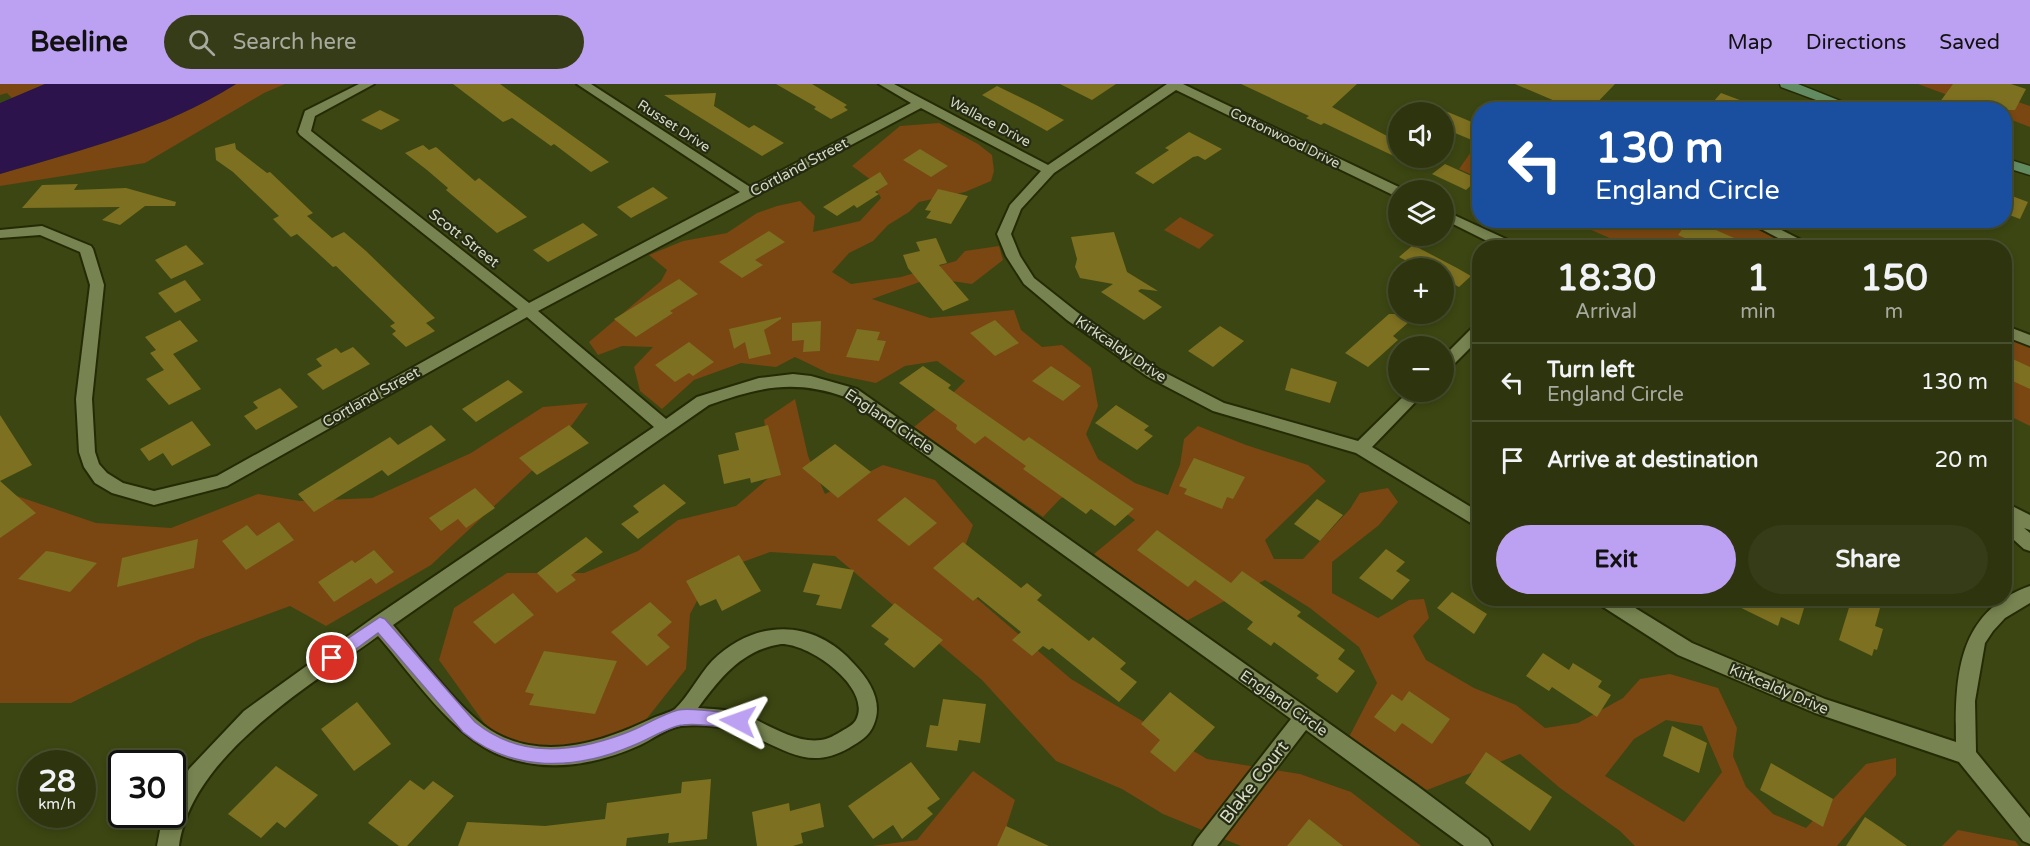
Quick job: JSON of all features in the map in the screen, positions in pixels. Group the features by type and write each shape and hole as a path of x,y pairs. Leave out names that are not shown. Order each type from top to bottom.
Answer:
{"street":[{"name":"Scott Street","path":"368,84 309,114 304,132 528,310 665,428"},
{"name":"Russet Drive","path":"583,84 750,194"},
{"name":"Wallace Drive","path":"885,84 1049,170"},
{"name":"Kirkcaldy Drive","path":"1175,84 1049,170 1015,208 1004,234 1012,256 1029,281 1072,316 1153,374 1219,407 1361,448 1472,517"},
{"name":"Cottonwood Drive","path":"1175,84 1388,187"},
{"path":"1786,84 1835,102"},
{"name":"Cortland Street","path":"0,234 42,230 86,249 97,285 84,399 87,452 92,467 101,478 118,488 153,498 220,481 528,310 921,103"},
{"path":"2012,165 2030,171"},
{"path":"1454,219 1472,228"},
{"path":"1472,228 1497,240"},
{"path":"1767,228 1793,240"},
{"path":"2012,333 2030,341"},
{"path":"1454,355 1472,337"},
{"name":"England Circle","path":"168,846 171,825 196,776 251,717 380,624 703,401 747,384 789,378 824,382 851,393 1481,846"},
{"path":"1361,448 1407,402"},
{"path":"2012,513 2030,523"},
{"path":"2012,527 2030,544"},
{"path":"2012,604 2030,594"},
{"name":"Kirkcaldy Drive","path":"1616,606 1696,654 1822,707 1966,755"},
{"path":"2009,606 1999,612 1986,625 1976,641 1965,700 1966,755 2030,834"},
{"path":"380,624 469,727 485,741 509,751 540,757 577,755 625,741 680,717 738,721 802,750 825,749 841,744 863,727 870,704 858,679 819,646 790,636 760,641 738,651 720,666 680,717"},
{"name":"Blake Court","path":"1204,846 1304,717"}],"shaded area":[{"path":"0,84 45,84 12,98 7,93 0,95"},
{"path":"45,84 236,84 209,100 151,126 91,147 0,174 0,103"},
{"path":"236,84 285,84 264,93 145,163 0,186 0,174 91,147 151,126 209,100"},
{"path":"1918,84 1964,84 2030,106 2030,127 2012,120 2012,102 1966,102"},
{"path":"939,123 978,144 992,155 994,171 991,181 965,192 919,202 909,212 888,225 873,241 849,253 832,272 851,284 901,277 956,261 965,251 999,246 1003,260 972,284 931,278 872,299 930,318 1014,310 1021,330 1042,347 1062,345 1091,368 1098,406 1086,434 1098,459 1135,483 1168,495 1180,465 1184,439 1198,426 1246,445 1308,465 1326,481 1265,540 1274,559 1303,559 1350,509 1360,493 1388,488 1398,502 1379,525 1332,562 1332,593 1378,618 1409,600 1424,599 1429,618 1413,636 1426,660 1474,688 1516,705 1545,728 1578,723 1623,698 1640,679 1670,674 1718,688 1737,728 1733,756 1746,787 1773,814 1806,828 1866,764 1896,758 1896,775 1837,846 1635,846 1620,831 1560,788 1520,754 1427,790 1349,737 1377,683 1359,647 1310,608 1265,580 1186,621 1094,554 1135,520 1085,484 1060,499 1043,517 914,427 965,381 937,361 905,366 876,383 828,373 795,357 776,367 741,363 694,380 662,409 640,391 634,367 653,347 622,346 598,355 589,342 661,281 667,270 649,255 683,241 727,233 757,213 800,201 815,216 813,232 860,221 881,198 871,180 852,166 900,126","holes":["1666,720 1702,726 1722,772 1684,822 1605,776 1634,739"]},
{"path":"1472,151 1472,175 1459,169"},
{"path":"1180,217 1214,235 1199,249 1164,230"},
{"path":"1587,228 1769,228 1796,240 1614,240"},
{"path":"2012,338 2030,346 2030,426 2012,417"},
{"path":"795,399 808,456 825,494 883,465 935,480 973,525 953,578 1071,679 1207,759 1300,774 1351,792 1421,846 1241,846 1163,814 1122,789 1056,761 982,680 835,556 770,552 712,573 690,614 686,669 637,731 550,764 487,727 439,660 454,608 507,573 584,573 638,551 678,520 736,506 772,475 764,420"},
{"path":"588,403 552,452 431,565 326,626 290,606 200,639 71,703 0,703 0,481 11,494 96,523 171,528 258,494 300,501 372,498 471,453 543,407"},
{"path":"973,771 1015,800 1000,846 872,846 917,840"},
{"path":"1958,830 2015,841 2019,846 1942,846"}],"building":[{"path":"453,84 500,84 609,162 591,172 554,144 551,146 512,118 503,122"},
{"path":"776,84 812,84 847,105 844,107 848,110 831,119 814,109 816,107"},
{"path":"1060,84 1116,84 1092,100"},
{"path":"1241,84 1357,84 1332,107 1388,136 1388,153 1324,123 1321,125 1306,118 1309,116"},
{"path":"1515,84 1615,84 1598,102 1557,102"},
{"path":"1953,84 2011,84 2026,89 2015,110 2012,110 2012,102 1940,102"},
{"path":"997,86 1064,120 1047,131 982,95"},
{"path":"716,93 714,106 749,128 754,125 784,143 762,156 664,95"},
{"path":"1721,93 1745,102 1713,102"},
{"path":"380,110 400,120 381,130 361,120"},
{"path":"1454,115 1472,122 1472,140 1454,133"},
{"path":"1189,132 1222,149 1205,160 1198,156 1193,157 1153,184 1135,173 1169,150 1165,148"},
{"path":"235,143 236,149 267,173 270,172 313,213 307,216 332,238 344,232 366,251 435,318 426,323 435,331 406,347 392,334 396,331 390,326 395,323 336,266 333,267 297,234 291,237 273,219 279,216 233,172 216,160 215,148"},
{"path":"423,145 429,150 436,147 475,181 479,178 527,217 497,233 446,190 448,188 405,153"},
{"path":"920,149 948,166 931,177 903,160"},
{"path":"1440,168 1454,168 1472,176 1472,184 1466,190 1454,184 1454,180 1445,180 1432,174"},
{"path":"880,172 888,184 875,192 879,194 857,208 854,205 837,216 823,207"},
{"path":"78,184 74,190 126,188 176,202 175,206 145,206 120,225 102,220 120,207 22,208 42,185"},
{"path":"653,187 668,198 631,218 617,207"},
{"path":"938,189 968,196 951,224 926,218 931,211 925,210"},
{"path":"2012,196 2028,202 2020,219 2012,216"},
{"path":"583,223 598,235 548,262 533,250"},
{"path":"1683,228 1711,228 1739,240 1689,240 1678,235"},
{"path":"769,231 785,242 755,260 763,265 742,278 719,262"},
{"path":"1114,232 1127,272 1158,291 1141,289 1138,291 1162,307 1144,320 1101,292 1113,284 1080,278 1075,267 1077,259 1071,237"},
{"path":"936,238 947,263 939,265 969,300 943,311 908,268 903,255 920,251 916,242"},
{"path":"186,245 204,264 171,279 155,260"},
{"path":"1415,246 1438,258 1401,258 1399,257"},
{"path":"1454,266 1471,276 1459,287 1454,284"},
{"path":"679,279 698,294 670,311 673,313 636,337 614,319"},
{"path":"185,280 201,300 175,313 158,293"},
{"path":"1388,315 1388,324 1407,324 1393,336 1388,336 1388,349 1368,367 1345,353"},
{"path":"781,317 764,330 771,354 749,359 745,342 734,349 729,329"},
{"path":"180,320 198,341 173,354 201,389 169,405 146,379 164,370 150,353 156,350 145,337"},
{"path":"995,320 1019,343 995,356 970,333"},
{"path":"821,321 820,351 803,352 804,340 792,341 792,323"},
{"path":"1220,326 1244,341 1213,367 1188,351"},
{"path":"857,329 880,332 877,340 886,341 879,361 846,357"},
{"path":"689,342 714,362 693,376 689,373 675,382 655,365"},
{"path":"353,347 370,364 323,390 307,374 322,366 316,359 336,348 341,353"},
{"path":"2012,359 2030,367 2030,389 2012,381"},
{"path":"923,366 951,385 948,388 1024,441 1029,437 1134,509 1115,526 1091,509 1086,514 1023,469 1026,466 985,436 975,444 956,429 957,425 899,383"},
{"path":"1051,366 1081,386 1063,401 1032,381"},
{"path":"1291,368 1337,382 1330,403 1285,390"},
{"path":"508,380 523,392 476,422 462,409"},
{"path":"280,388 298,407 256,430 244,416 258,408 253,402"},
{"path":"1116,405 1149,426 1144,430 1153,436 1137,450 1095,423"},
{"path":"0,415 32,465 0,481"},
{"path":"192,421 211,445 172,466 163,453 149,461 140,449"},
{"path":"431,425 446,440 388,476 382,470 314,512 298,494 390,437 398,445"},
{"path":"569,425 589,443 537,475 519,458"},
{"path":"768,425 781,475 751,483 750,478 724,484 718,455 739,450 735,433"},
{"path":"835,444 871,472 838,498 802,468"},
{"path":"1194,458 1245,477 1233,499 1227,497 1222,509 1184,494 1187,489 1179,486"},
{"path":"0,481 36,513 0,538"},
{"path":"664,484 686,503 638,539 621,524 639,512 633,506"},
{"path":"475,488 495,508 466,528 458,519 441,531 429,518"},
{"path":"905,497 937,523 909,546 877,520"},
{"path":"1317,499 1343,515 1320,541 1294,524"},
{"path":"279,522 294,540 246,570 222,541 247,525 257,536"},
{"path":"1157,530 1231,583 1242,571 1301,612 1297,616 1345,650 1338,659 1355,671 1337,693 1316,678 1319,675 1274,642 1271,646 1247,629 1253,622 1195,580 1188,587 1137,550"},
{"path":"586,537 603,552 571,575 576,580 557,593 537,573"},
{"path":"198,539 194,568 117,587 122,558"},
{"path":"963,542 1021,588 1027,583 1042,595 1037,600 1089,641 1093,637 1126,663 1120,669 1137,682 1119,702 1052,648 1049,650 1043,646 1032,656 1012,640 1021,632 978,597 973,601 933,568"},
{"path":"1386,549 1405,562 1396,571 1410,580 1392,600 1359,578"},
{"path":"374,550 394,572 376,584 371,578 334,602 318,582 352,560 355,563"},
{"path":"46,551 97,563 70,592 18,579"},
{"path":"739,555 761,591 722,611 716,599 700,606 686,581"},
{"path":"813,563 854,570 841,609 816,605 820,595 803,592"},
{"path":"1452,592 1487,614 1474,634 1437,608"},
{"path":"513,593 534,615 495,644 473,622"},
{"path":"650,602 672,622 657,635 670,647 647,666 611,632"},
{"path":"895,603 943,640 914,668 884,644 889,639 871,626"},
{"path":"1737,606 1805,606 1799,625 1781,617 1778,626"},
{"path":"1850,606 1880,608 1875,626 1883,629 1877,650 1874,649 1872,656 1839,640"},
{"path":"544,651 617,661 595,714 529,705 534,694 525,692"},
{"path":"1543,653 1569,670 1573,663 1602,681 1598,687 1611,695 1597,717 1552,687 1549,691 1526,676"},
{"path":"1409,691 1450,719 1432,744 1402,723 1395,732 1374,717 1392,694 1402,701"},
{"path":"1170,692 1215,727 1175,772 1150,752 1160,740 1141,724"},
{"path":"943,699 986,704 980,743 959,740 957,751 926,747 930,725 938,726"},
{"path":"357,702 391,744 354,771 321,729"},
{"path":"1672,726 1707,743 1699,773 1663,756"},
{"path":"1486,752 1552,797 1530,831 1465,783"},
{"path":"911,762 940,799 927,808 933,814 902,839 893,825 873,839 848,806"},
{"path":"1771,763 1833,799 1823,827 1760,790"},
{"path":"276,766 318,795 285,828 277,822 261,838 228,814"},
{"path":"711,779 707,839 668,843 669,833 627,838 626,846 458,846 467,822 545,826 605,819 607,803 681,793 682,782"},
{"path":"410,780 424,790 433,781 454,796 407,846 399,846 368,823"},
{"path":"789,803 790,811 820,803 824,827 801,833 803,843 793,846 757,846 752,812"},
{"path":"1865,817 1880,827 1907,846 1846,846"},
{"path":"1309,819 1343,846 1287,846"},
{"path":"1006,826 1049,846 997,846"}],"route":[{"path":"332,658 380,624 469,727 485,741 509,751 540,757 577,755 625,741 680,717 738,721"}]}
